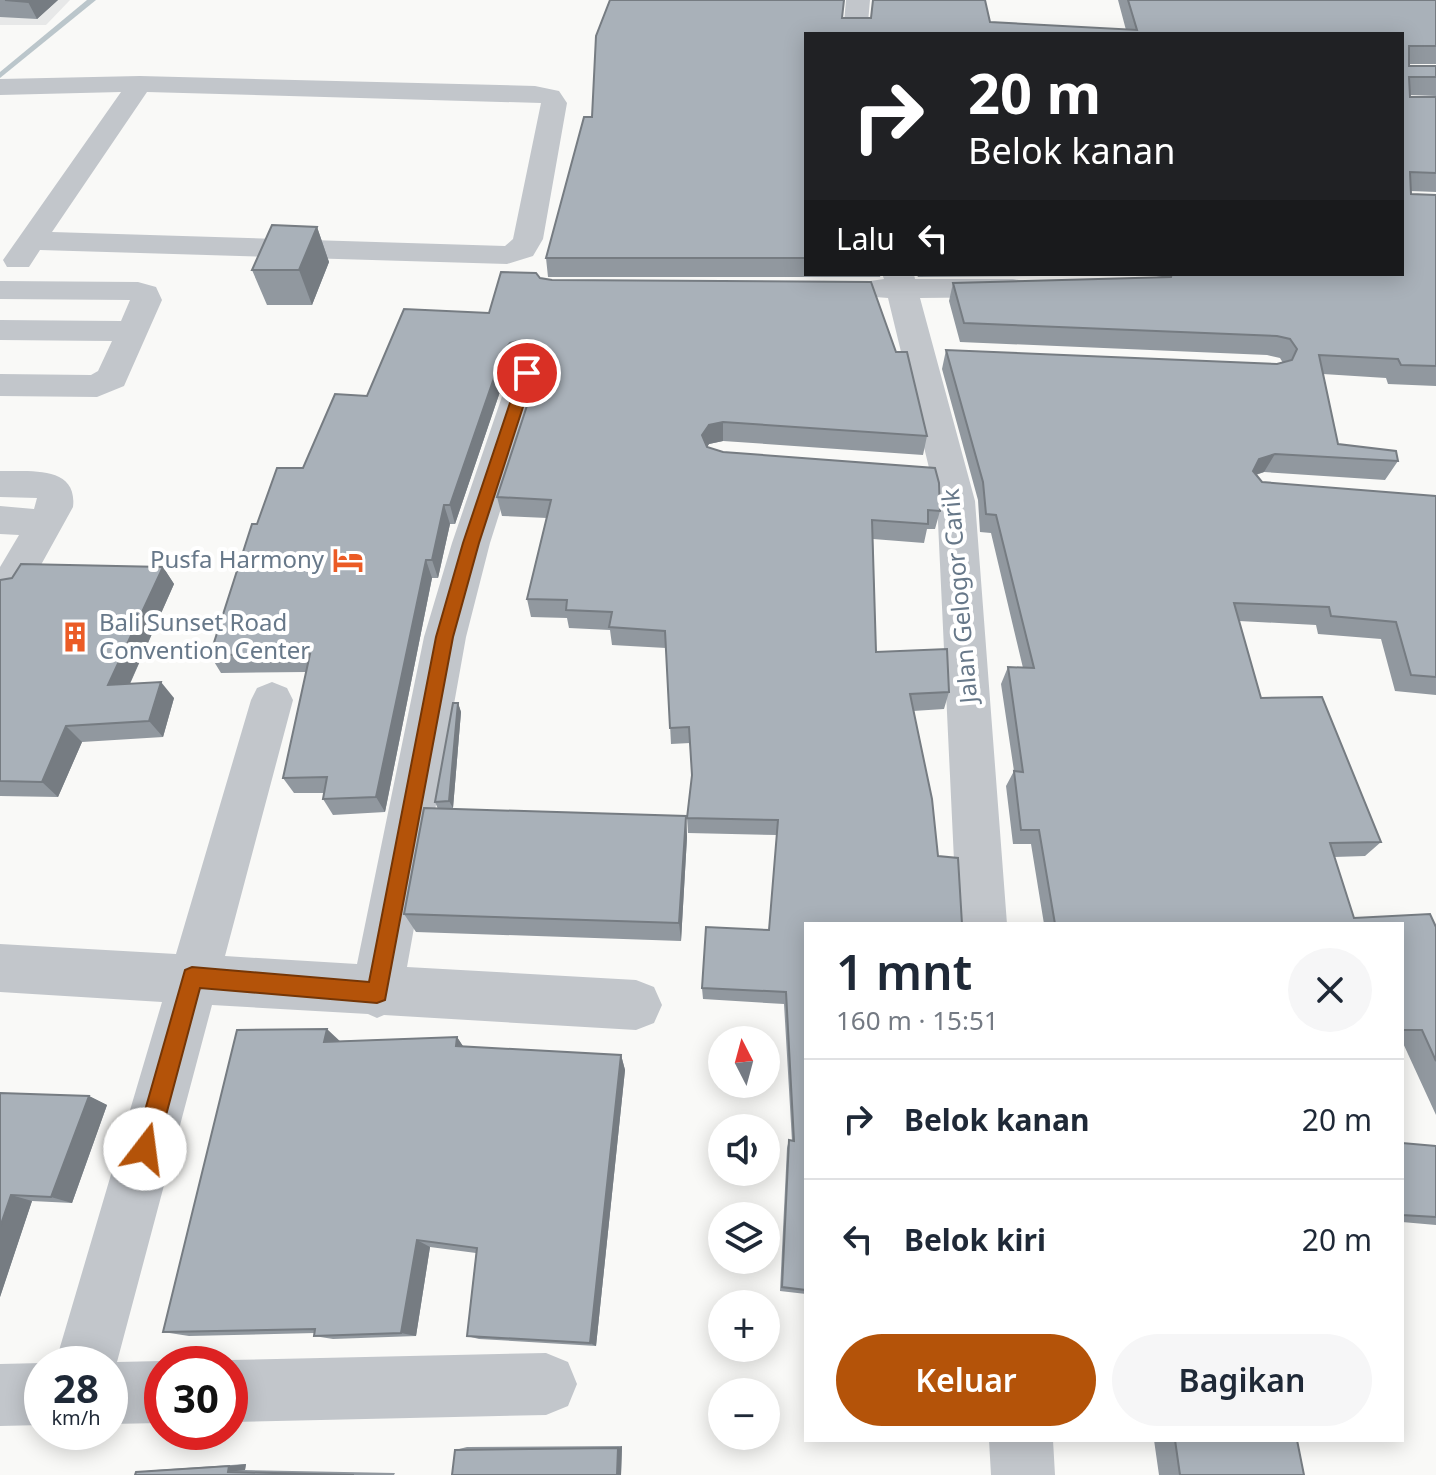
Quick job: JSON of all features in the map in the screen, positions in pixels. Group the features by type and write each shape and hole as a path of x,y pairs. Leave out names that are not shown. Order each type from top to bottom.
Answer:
{"street":[{"path":"855,32 858,0"},
{"path":"0,87 140,84 550,97 554,103 528,239 522,250 507,255 34,241"},
{"path":"0,280 34,241 140,84"},
{"path":"840,290 900,281 1042,288"},
{"name":"Jalan Gelogor Carik","path":"900,281 935,355 934,471 956,501 982,922"},
{"path":"0,290 138,291 145,294 146,300 112,378 106,382 97,386 0,385"},
{"path":"0,330 132,331"},
{"path":"377,993 445,637 471,543 527,373"},
{"path":"0,484 45,485 56,492 45,523 12,581"},
{"path":"0,520 45,523"},
{"path":"91,1346 272,700"},
{"path":"0,968 192,978 377,993 636,1005"},
{"path":"248,1391 546,1384"},
{"path":"0,1395 24,1394"},
{"path":"1021,1442 1023,1475"}],"shaded area":[{"path":"0,0 70,0 46,25 0,25"}],"building":[{"path":"610,0 844,0 842,18 871,18 873,0 985,0 990,22 1137,30 1128,0 1436,0 1436,46 1409,46 1409,66 1436,66 1436,77 1409,77 1410,97 1436,97 1436,173 1410,172 1411,194 1436,195 1436,366 1401,365 1398,359 1319,355 1338,444 1396,451 1398,461 1275,454 1259,459 1253,471 1262,482 1436,496 1436,677 1411,675 1396,622 1331,616 1329,607 1234,603 1261,698 1322,697 1381,842 1330,843 1354,918 1430,914 1436,927 1436,1061 1422,1030 1404,1030 1404,922 1055,922 1039,830 1021,830 1014,771 1023,772 1008,667 1034,668 996,515 986,514 983,482 946,350 1277,364 1292,360 1297,349 1290,339 1277,336 964,323 953,283 1171,276 1404,276 1404,32 804,32 804,258 546,258 584,117 592,117 596,36"},
{"path":"272,225 317,227 299,270 252,270"},
{"path":"501,272 536,273 540,278 552,280 871,282 896,352 907,352 927,436 723,422 709,425 702,435 707,447 723,452 935,468 939,483 940,511 928,510 928,524 872,520 876,652 947,649 949,692 910,694 932,799 938,856 958,858 962,922 804,922 804,1290 782,1287 789,1140 794,1141 786,992 702,988 706,927 769,930 778,820 687,818 692,775 689,727 670,728 665,631 609,627 612,612 566,610 567,600 527,599 551,500 497,497 544,354 536,343 523,340 510,343 503,352 450,505 444,505 432,560 426,560 376,797 323,799 327,777 283,778 310,654 210,655 252,524 257,524 277,468 303,468 335,394 367,396 404,309 489,313"},
{"name":"Bali Sunset Road Convention Center","path":"21,564 163,567 108,685 161,682 149,721 66,726 42,782 0,781 0,580 12,578"},
{"path":"453,703 458,703 449,801 435,802"},
{"path":"424,808 686,816 679,923 404,914"},
{"path":"327,1029 324,1042 457,1037 456,1046 621,1055 590,1343 467,1336 477,1248 417,1240 401,1333 314,1336 315,1329 163,1332 237,1030"},
{"path":"0,1093 89,1096 51,1197 11,1195 0,1227"},
{"path":"1404,1143 1436,1146 1436,1217 1404,1215"},
{"path":"1175,1442 1297,1442 1304,1475 1180,1475"},
{"path":"618,1448 617,1475 452,1475 455,1450"},
{"path":"229,1466 228,1472 354,1475 135,1475 136,1472"}],"waterway":[{"path":"0,76 92,0"}],"place":[{"name":"Pusfa Harmony","path":"348,560"},
{"name":"Bali Sunset Road Convention Center","path":"75,637"}],"route":[{"path":"145,1149 192,978 377,993 445,637 471,543 527,373"}]}
